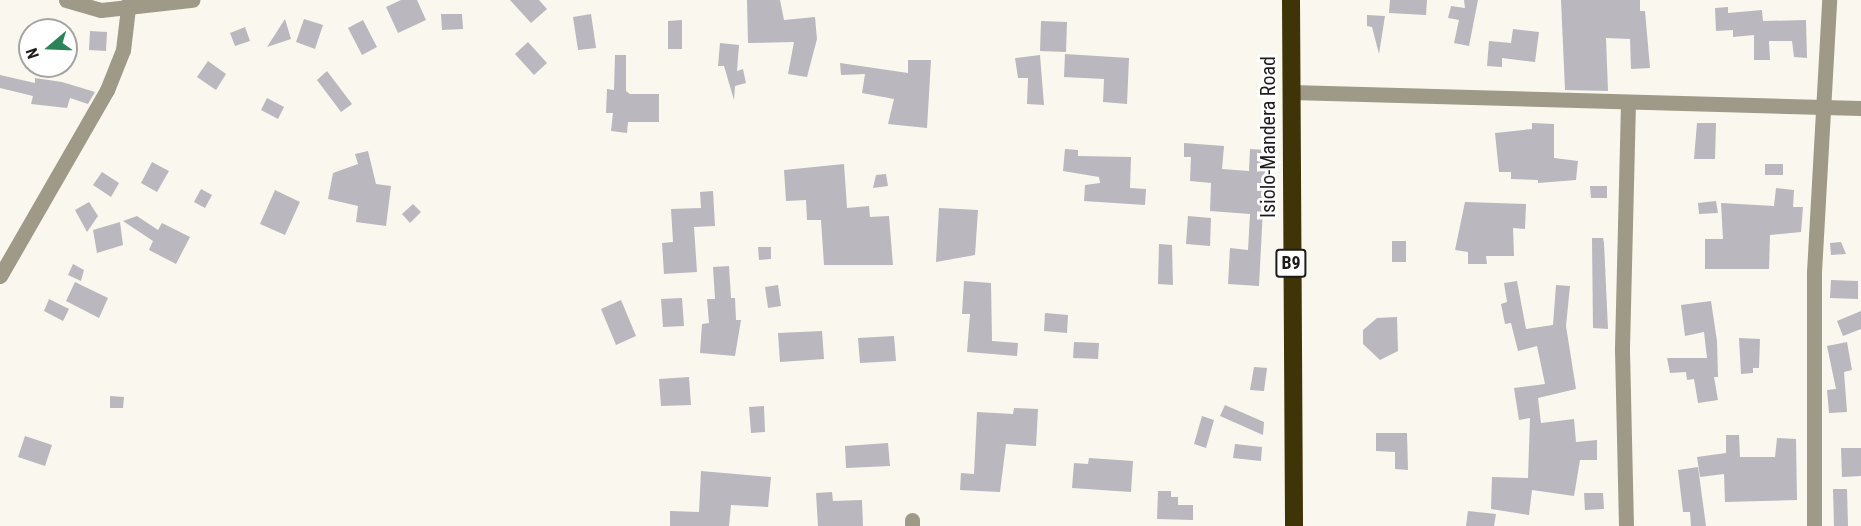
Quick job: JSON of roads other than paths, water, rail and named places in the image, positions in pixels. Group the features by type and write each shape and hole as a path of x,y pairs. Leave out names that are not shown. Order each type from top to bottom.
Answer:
{"highway":[{"name":"Isiolo-Mandera Road","path":"1291,0 1294,526"}],"street":[{"path":"66,0 101,10 128,4 192,0"},
{"path":"1814,526 1814,272 1821,108 1829,0"},
{"path":"0,276 107,90 123,50 128,4"},
{"path":"1290,92 1628,104 1861,108"},
{"path":"1626,526 1622,348 1628,104"}]}
